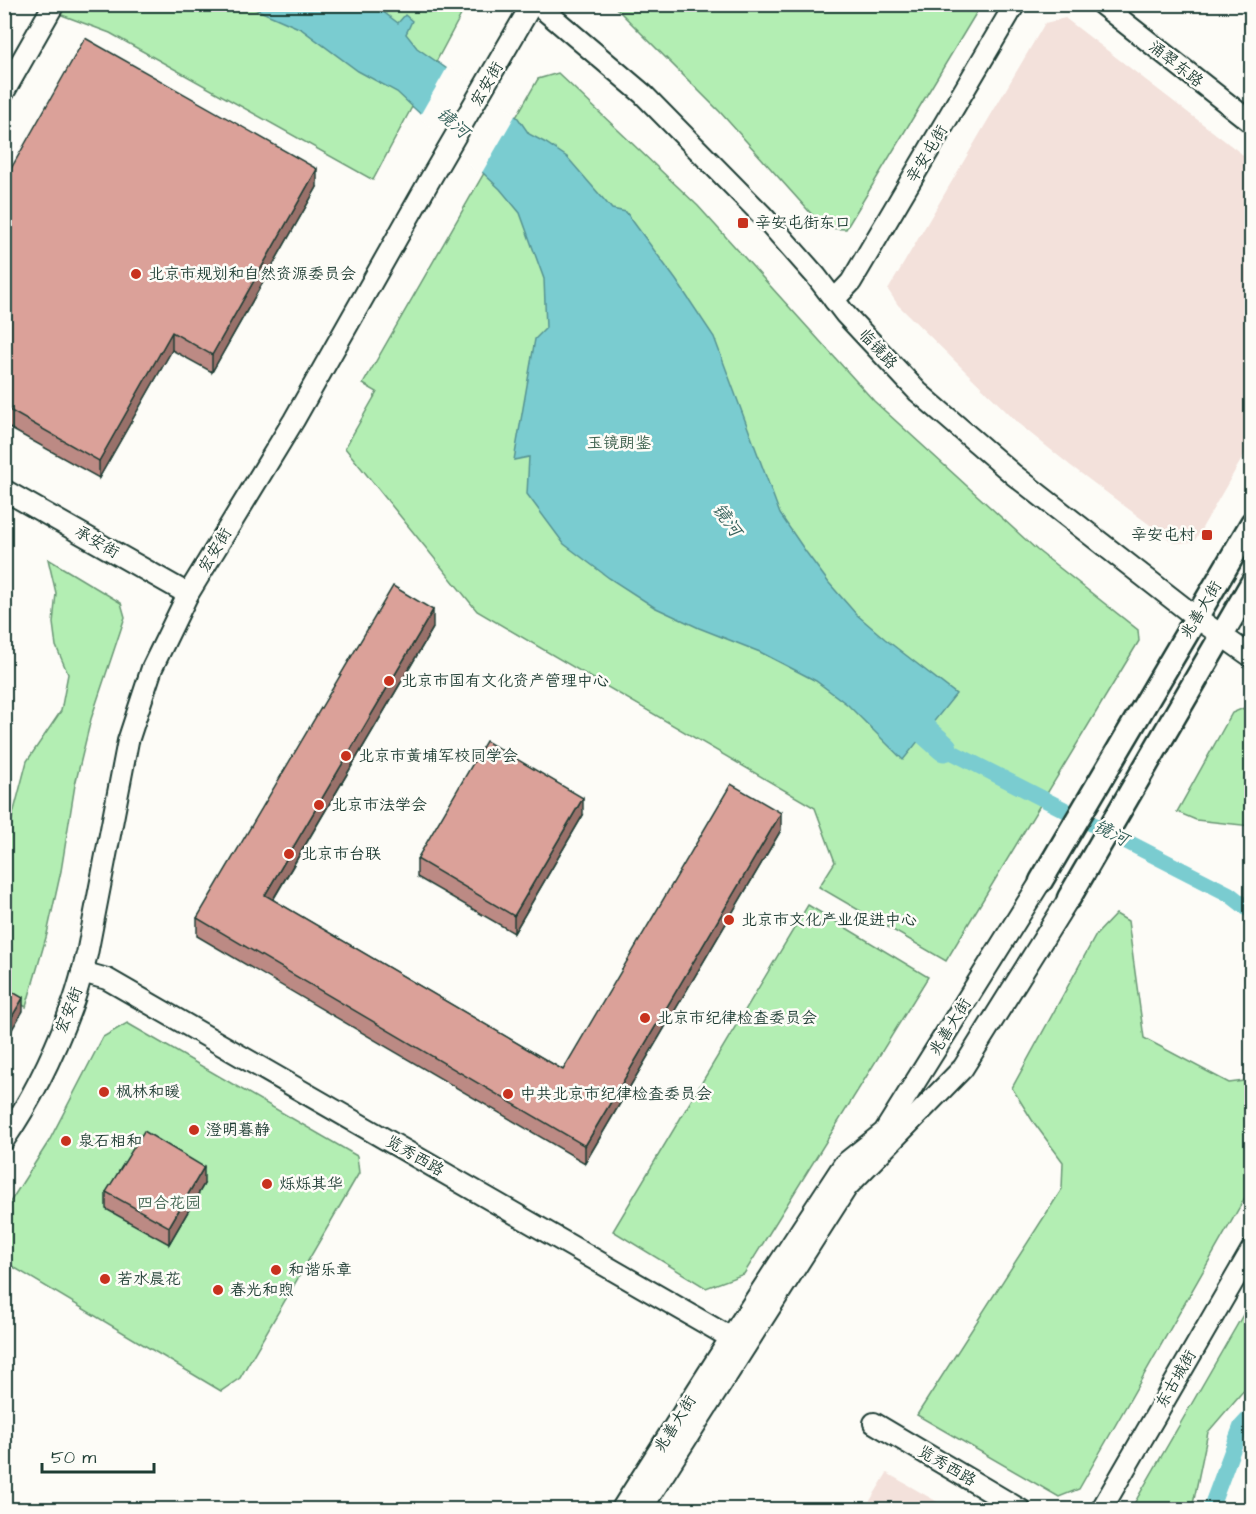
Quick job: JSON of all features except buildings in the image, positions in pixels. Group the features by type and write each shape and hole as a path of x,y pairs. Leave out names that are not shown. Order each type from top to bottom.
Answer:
{"main road":[{"name":"兆善大街","path":"1041,881 1251,523"},
{"name":"兆善大街","path":"1069,898 1251,583"}],"street":[{"path":"4,92 54,4"},
{"name":"宏安街","path":"4,1140 12,1130 43,1072 71,1009 87,954 128,741 152,668 188,594 294,420 432,176 534,4"},
{"name":"临镜路","path":"534,4 643,94 763,216 834,300 918,392 1014,475 1220,636 1251,657"},
{"name":"辛安屯街","path":"834,300 851,282 1015,4"},
{"name":"涌翠东路","path":"1101,4 1251,123"},
{"name":"承安街","path":"4,490 188,594"},
{"name":"兆善大街","path":"641,1509 844,1164 884,1132 1041,881"},
{"name":"兆善大街","path":"621,1509 846,1187 963,1068 1069,898"},
{"name":"览秀西路","path":"82,972 107,979 738,1341"},
{"name":"东古城街","path":"1101,1509 1251,1249"},
{"name":"览秀西路","path":"874,1423 1021,1509"}],"shaded area":[{"path":"1065,18 1251,161 1251,443 1194,542 1174,543 1020,425 898,305 888,290 1045,23"},
{"path":"887,1473 920,1492 950,1509 865,1509"}],"green space":[{"path":"447,4 461,15 373,180 110,33 35,5"},
{"path":"613,5 981,5 846,229 824,228 720,112"},
{"name":"玉镜朗鉴","path":"558,73 698,206 874,401 1037,550 1138,630 1139,641 946,961 819,887 835,862 815,808 477,611 345,448 377,392 363,384 538,79"},
{"path":"48,559 121,603 125,617 91,719 75,785 61,871 47,934 26,1007 5,994 9,948 4,936 4,835 10,826 27,761 61,711 68,674 56,646 53,623 56,593"},
{"path":"1251,705 1251,826 1196,820 1177,812 1232,713"},
{"path":"808,905 928,977 744,1274 706,1288 613,1231"},
{"path":"1116,914 1128,921 1144,1038 1229,1083 1251,1080 1251,1187 1079,1489 1059,1497 917,1415 1062,1189 1063,1162 1012,1088 1096,935"},
{"name":"四合花园","path":"127,1023 357,1156 359,1173 240,1378 221,1391 5,1262 5,1210 49,1141 103,1037"},
{"path":"1251,1301 1251,1382 1208,1432 1192,1509 1131,1509"}],"water":[{"path":"236,5 374,5 398,23 405,15 412,21 406,34 417,48 518,118 529,134 567,157 612,209 626,212 714,337 780,514 806,552 856,614 956,694 903,760 848,705 816,681 760,652 654,607 609,578 564,544 527,494 529,457 514,460 535,339 546,328 544,279 520,213 500,189 397,92 358,71 301,29 253,8"}],"pier":[{"path":"448,66 516,114 480,176 419,117"}],"waterway":[{"name":"镜河","path":"898,707 944,748"},
{"name":"镜河","path":"944,748 1229,894 1252,912"},
{"name":"镜河","path":"1210,1510 1241,1427 1252,1415"}],"place":[{"name":"辛安屯街东口","path":"743,223"},
{"name":"北京市规划和自然资源委员会","path":"136,274"},
{"name":"辛安屯村","path":"1207,535"},
{"name":"北京市国有文化资产管理中心","path":"389,681"},
{"name":"北京市黄埔军校同学会","path":"346,756"},
{"name":"北京市法学会","path":"319,805"},
{"name":"北京市台联","path":"289,854"},
{"name":"北京市文化产业促进中心","path":"729,920"},
{"name":"北京市纪律检查委员会","path":"645,1018"},
{"name":"枫林和暖","path":"104,1092"},
{"name":"中共北京市纪律检查委员会","path":"508,1094"},
{"name":"澄明暮静","path":"194,1130"},
{"name":"泉石相和","path":"66,1141"},
{"name":"烁烁其华","path":"267,1184"},
{"name":"和谐乐章","path":"276,1270"},
{"name":"若水晨花","path":"105,1279"},
{"name":"春光和煦","path":"218,1290"}]}
